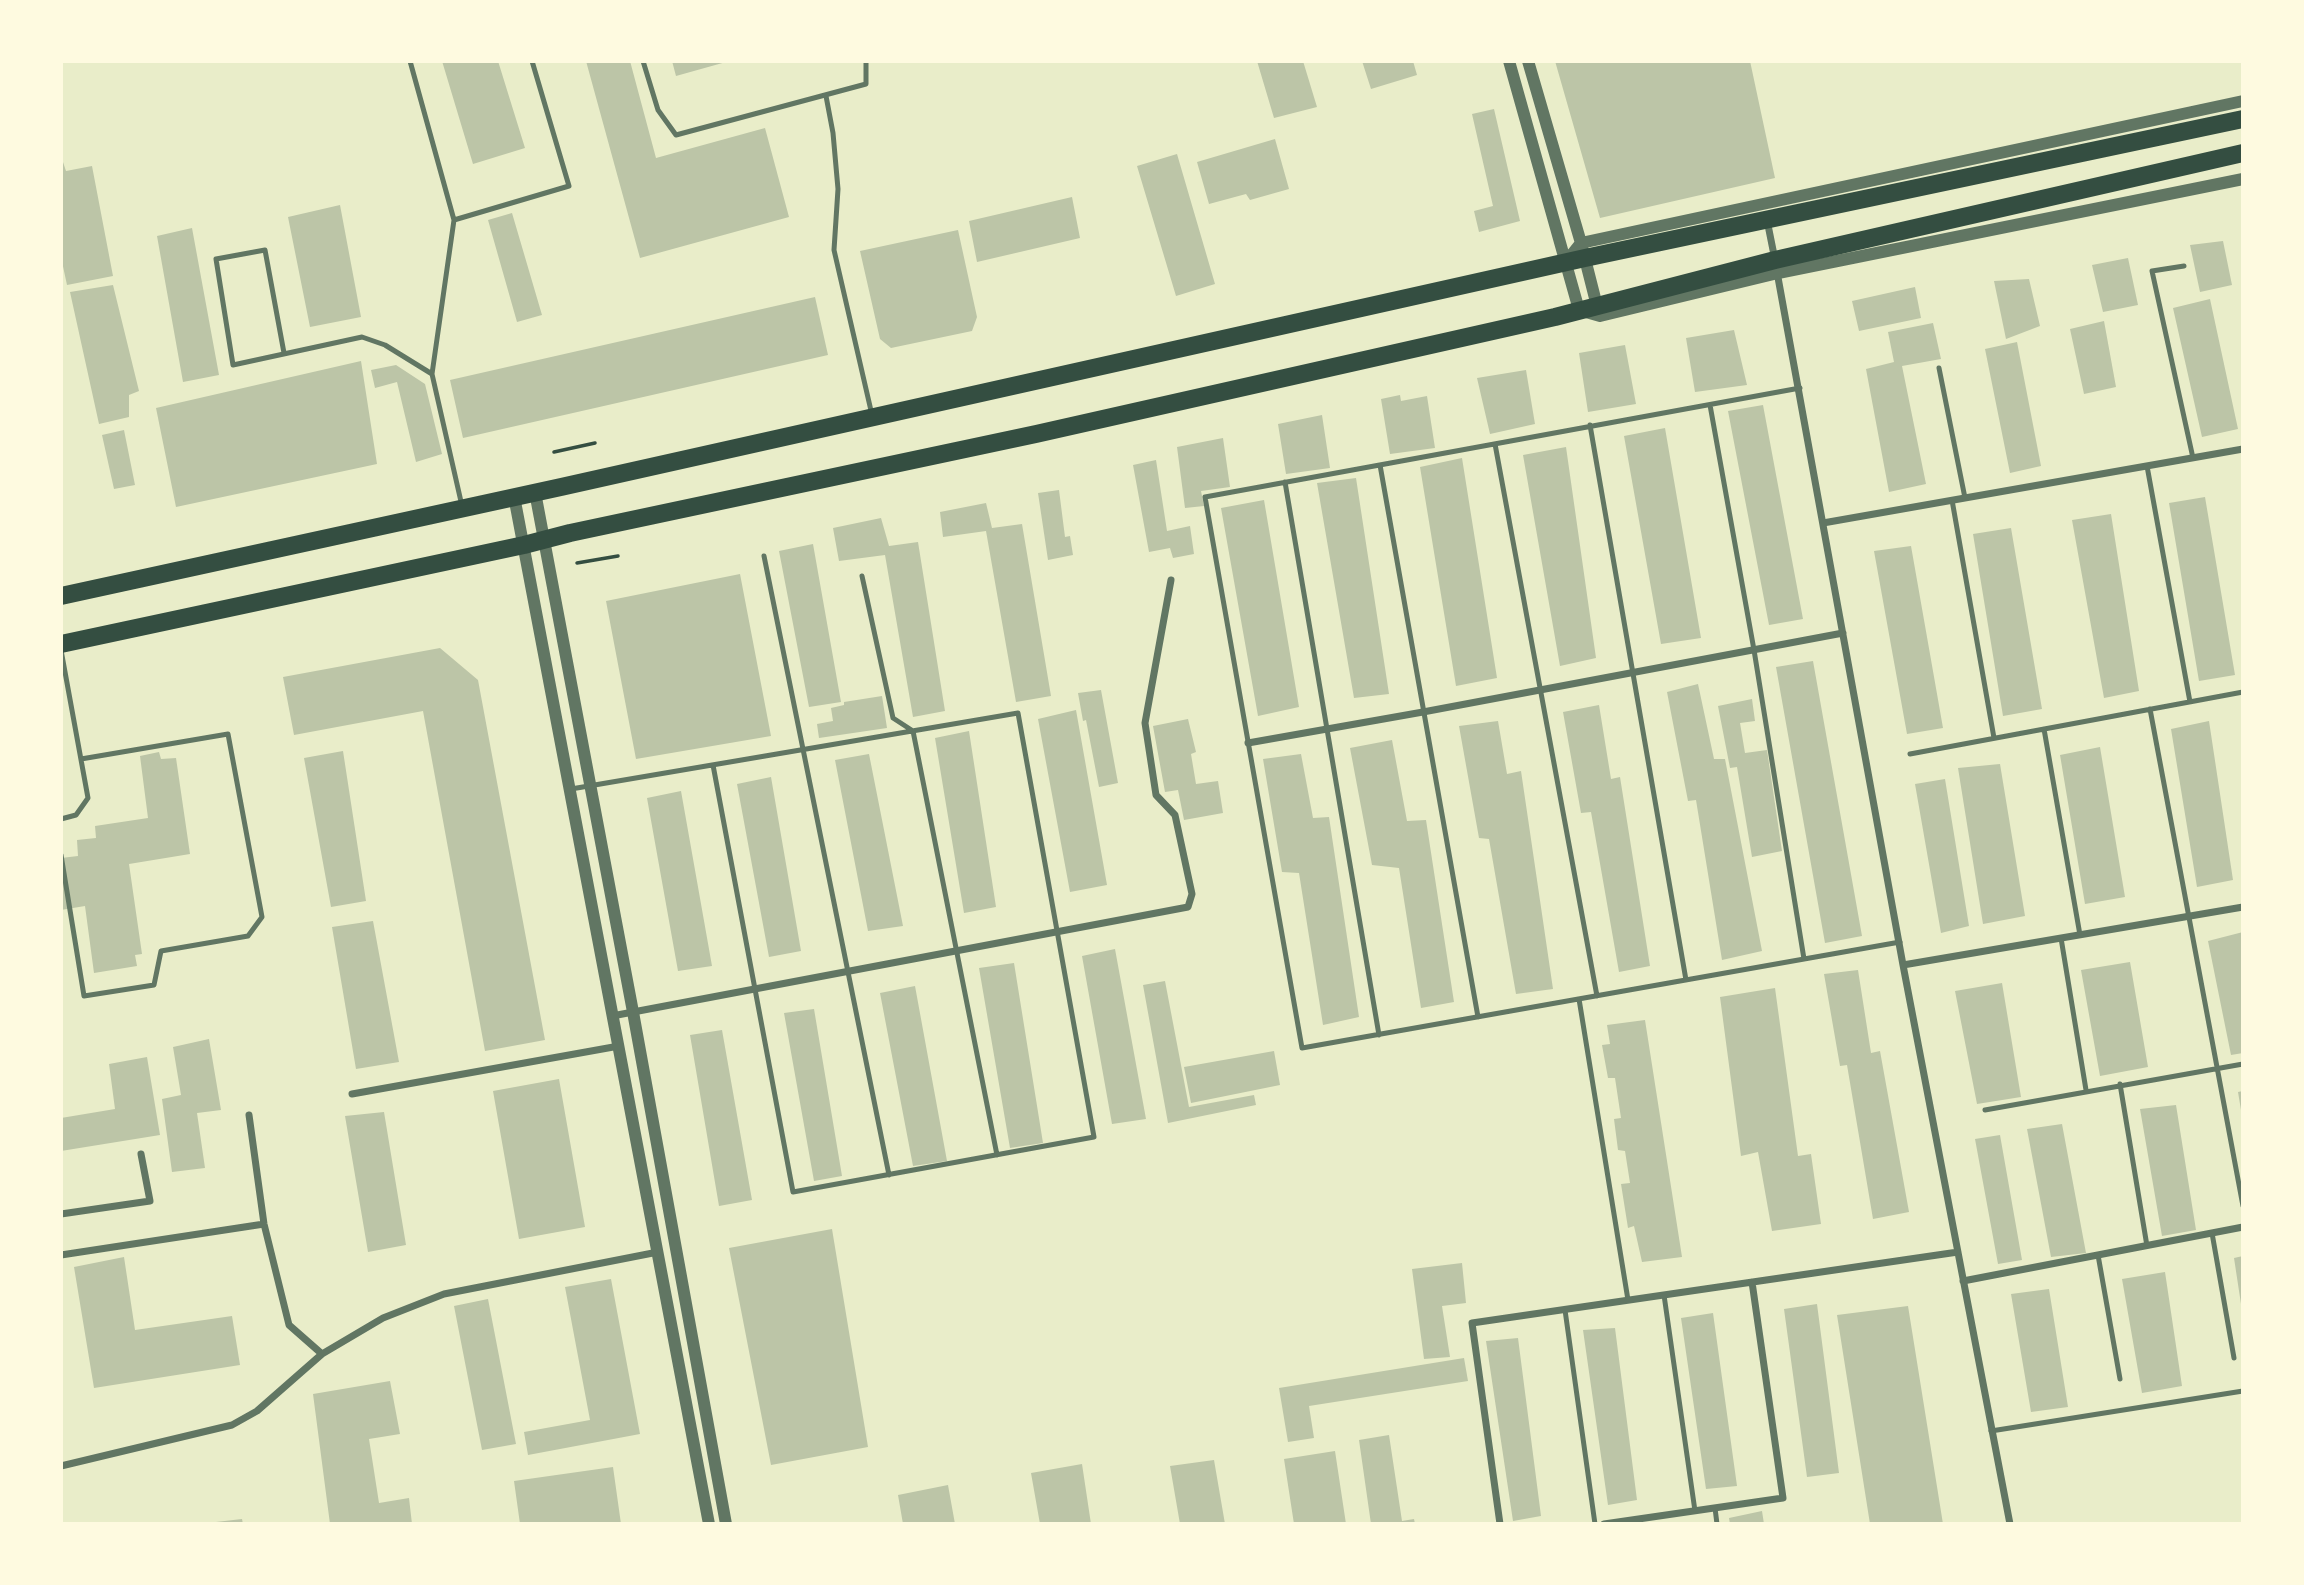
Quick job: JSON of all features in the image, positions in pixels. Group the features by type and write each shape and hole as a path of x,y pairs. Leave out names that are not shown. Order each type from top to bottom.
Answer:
{"main road":[{"path":"61,596 463,509 1566,262 1583,250 2243,119"},
{"path":"61,645 1023,437 1579,310 1598,311 2105,184 2243,153"}],"street":[{"path":"1509,61 1579,310"},
{"path":"1528,61 1598,311"},
{"path":"2010,1524 1903,965 1766,212 2243,101"},
{"path":"1776,266 2243,179"},
{"path":"1823,523 2243,449"},
{"path":"535,492 726,1524"},
{"path":"514,496 709,1524"},
{"path":"612,1016 1188,907 1192,894 1175,815 1156,795 1145,723 1171,580"},
{"path":"1248,743 1843,633"},
{"path":"1903,965 2243,907"},
{"path":"352,1094 619,1046"},
{"path":"249,1115 264,1224 289,1325 322,1354"},
{"path":"61,1214 150,1201 141,1154"},
{"path":"61,1255 264,1224"},
{"path":"1963,1281 2243,1227"},
{"path":"61,1466 232,1425 257,1410 322,1354 383,1318 444,1294 659,1251"},
{"path":"1500,1524 1472,1323 1958,1252"},
{"path":"1604,1524 1783,1498 1752,1282"}],"lane":[{"path":"410,61 454,220 432,374 463,509"},
{"path":"454,220 569,186 532,61"},
{"path":"643,61 657,110 676,135 866,84 866,61"},
{"path":"826,96 833,133 838,190 834,250 873,418"},
{"path":"285,354 264,250 216,259 233,365 285,354 362,337 385,345 432,374"},
{"path":"2184,266 2152,271 2193,458"},
{"path":"1939,368 1965,498"},
{"path":"1800,388 1205,497 1302,1048 1900,942"},
{"path":"1710,405 1754,650 1804,959"},
{"path":"1590,425 1686,980"},
{"path":"1494,443 1597,996"},
{"path":"1380,466 1478,1017"},
{"path":"2147,466 2190,702"},
{"path":"1285,482 1379,1035"},
{"path":"1952,500 1994,738"},
{"path":"764,556 889,1175"},
{"path":"862,576 893,718 914,731 997,1155"},
{"path":"61,650 88,798 76,815 61,819"},
{"path":"1910,754 2243,692"},
{"path":"2150,709 2243,1206"},
{"path":"570,789 1018,713 1094,1136 793,1192 713,765"},
{"path":"2044,729 2081,935"},
{"path":"61,855 83,996 154,985 161,951 248,936 262,918 228,734 81,759"},
{"path":"2061,938 2086,1090"},
{"path":"1579,999 1628,1300"},
{"path":"1985,1110 2243,1064"},
{"path":"2120,1084 2147,1245"},
{"path":"2212,1233 2234,1358"},
{"path":"2098,1255 2120,1379"},
{"path":"1664,1295 1695,1511"},
{"path":"1565,1310 1595,1524"},
{"path":"1991,1431 2243,1391"},
{"path":"1714,1508 1717,1524"}],"path":[{"path":"554,452 594,443"},
{"path":"577,563 618,556"}],"building":[{"path":"442,61 498,61 525,148 473,164"},
{"path":"586,61 630,61 656,158 765,128 789,217 640,258"},
{"path":"672,61 726,61 726,62 676,76"},
{"path":"1257,61 1303,61 1317,107 1274,118"},
{"path":"1362,61 1413,61 1417,75 1371,89"},
{"path":"1555,61 1750,61 1775,178 1600,218"},
{"path":"1494,109 1520,221 1479,232 1474,211 1493,206 1472,114"},
{"path":"1275,139 1289,189 1250,200 1246,194 1209,204 1197,162"},
{"path":"1177,154 1215,284 1176,296 1137,166"},
{"path":"61,156 66,171 92,166 113,276 67,285 61,257"},
{"path":"1072,197 1080,238 977,262 969,221"},
{"path":"340,205 361,317 310,327 288,217"},
{"path":"512,213 542,315 517,322 488,220"},
{"path":"192,228 219,375 183,382 157,236"},
{"path":"958,230 977,317 972,331 891,348 880,339 860,251"},
{"path":"2223,241 2232,285 2200,292 2190,245"},
{"path":"2128,258 2138,305 2103,312 2092,265"},
{"path":"2029,279 2040,326 2006,339 1994,281"},
{"path":"113,285 139,391 129,395 129,417 99,424 70,292"},
{"path":"1915,287 1921,318 1859,331 1852,301"},
{"path":"815,297 828,355 463,438 450,380"},
{"path":"2210,299 2238,429 2202,437 2173,308"},
{"path":"2104,321 2116,387 2084,394 2070,329"},
{"path":"1933,323 1941,359 1902,366 1926,484 1889,492 1866,369 1894,362 1888,332"},
{"path":"1734,330 1747,385 1695,392 1686,338"},
{"path":"2017,342 2041,466 2010,473 1985,349"},
{"path":"1625,345 1636,404 1588,412 1579,353"},
{"path":"361,361 377,464 176,507 156,408"},
{"path":"396,365 425,384 442,454 416,462 397,382 375,388 371,370"},
{"path":"1526,370 1535,424 1490,434 1477,378"},
{"path":"1400,395 1401,401 1427,396 1435,448 1390,454 1381,399"},
{"path":"1763,405 1803,619 1769,625 1728,411"},
{"path":"1322,415 1330,468 1286,474 1278,424"},
{"path":"1665,428 1701,638 1661,644 1624,436"},
{"path":"124,430 135,485 114,489 102,435"},
{"path":"1223,438 1230,487 1201,491 1204,506 1185,508 1177,447"},
{"path":"1566,447 1596,658 1560,666 1523,455"},
{"path":"1462,458 1497,678 1456,686 1420,467"},
{"path":"1156,460 1167,531 1190,526 1194,554 1173,558 1170,548 1149,552 1133,465"},
{"path":"1356,478 1389,694 1354,698 1317,483"},
{"path":"1059,490 1065,537 1070,536 1073,555 1048,560 1038,493"},
{"path":"2205,497 2235,675 2199,681 2169,503"},
{"path":"1264,500 1299,707 1258,716 1221,508"},
{"path":"986,503 992,528 1022,524 1051,696 1016,702 986,531 943,537 940,512"},
{"path":"2111,514 2139,691 2104,698 2072,520"},
{"path":"881,518 889,546 918,542 945,711 913,717 885,555 839,561 833,528"},
{"path":"2011,528 2042,709 2003,716 1973,534"},
{"path":"813,544 841,702 809,707 779,551"},
{"path":"1911,546 1943,728 1907,734 1874,551"},
{"path":"740,574 771,736 636,759 606,601"},
{"path":"440,648 478,680 545,1040 485,1051 423,711 294,735 283,677"},
{"path":"1813,661 1862,936 1825,943 1776,667"},
{"path":"1698,684 1714,759 1725,759 1762,951 1722,960 1696,800 1688,801 1667,692"},
{"path":"1101,690 1118,783 1099,787 1078,693"},
{"path":"882,696 887,728 819,738 817,724 833,721 831,708 844,705 844,702"},
{"path":"1752,699 1755,721 1740,723 1745,753 1767,750 1782,851 1752,857 1737,767 1730,768 1718,706"},
{"path":"1599,705 1611,779 1620,777 1650,966 1619,972 1591,812 1581,813 1563,712"},
{"path":"1076,710 1107,885 1070,892 1038,719"},
{"path":"1188,719 1196,752 1191,754 1196,784 1218,781 1223,813 1184,820 1178,790 1165,792 1153,726"},
{"path":"1498,721 1507,774 1521,771 1553,989 1516,994 1489,839 1479,838 1459,726"},
{"path":"2209,721 2233,880 2197,887 2171,729"},
{"path":"969,731 996,907 964,913 935,738"},
{"path":"1392,740 1407,821 1426,820 1454,1002 1421,1008 1399,868 1372,865 1350,748"},
{"path":"2100,747 2125,897 2085,904 2060,755"},
{"path":"343,751 366,901 331,907 304,758"},
{"path":"159,752 161,759 176,758 190,854 129,864 142,954 135,955 137,966 94,973 85,906 61,910 61,858 78,856 77,840 96,838 95,826 148,818 140,756"},
{"path":"869,754 903,926 868,931 835,760"},
{"path":"1301,754 1313,818 1329,817 1359,1017 1323,1025 1299,873 1282,872 1263,759"},
{"path":"2000,764 2025,916 1983,924 1958,768"},
{"path":"771,777 801,951 769,957 737,784"},
{"path":"1945,779 1969,926 1941,933 1915,784"},
{"path":"681,791 712,966 678,971 647,798"},
{"path":"373,921 399,1062 356,1069 332,927"},
{"path":"2243,932 2243,1053 2231,1055 2208,941"},
{"path":"1115,949 1146,1119 1112,1124 1082,956"},
{"path":"2130,962 2148,1067 2100,1076 2081,970"},
{"path":"1014,963 1043,1143 1010,1148 979,968"},
{"path":"1858,970 1871,1053 1880,1051 1909,1212 1873,1219 1847,1065 1840,1066 1824,974"},
{"path":"1165,981 1189,1107 1254,1095 1256,1105 1168,1123 1143,985"},
{"path":"2002,983 2021,1097 1977,1104 1955,991"},
{"path":"915,986 947,1161 913,1166 880,993"},
{"path":"1775,988 1798,1156 1811,1154 1821,1224 1772,1231 1758,1152 1741,1156 1720,997"},
{"path":"814,1009 842,1176 814,1181 784,1013"},
{"path":"1645,1020 1682,1257 1642,1262 1634,1226 1628,1228 1621,1184 1630,1183 1625,1151 1618,1150 1614,1119 1621,1118 1615,1078 1608,1078 1602,1045 1610,1044 1607,1025"},
{"path":"722,1030 752,1200 719,1206 690,1035"},
{"path":"209,1039 221,1110 197,1113 205,1168 172,1172 162,1099 181,1095 173,1047"},
{"path":"1274,1051 1280,1085 1191,1103 1184,1067"},
{"path":"147,1057 160,1135 61,1151 61,1118 115,1109 109,1064"},
{"path":"559,1079 585,1227 519,1239 493,1091"},
{"path":"2243,1091 2243,1110 2241,1110 2238,1092"},
{"path":"2176,1105 2196,1230 2162,1236 2140,1109"},
{"path":"384,1112 406,1245 368,1252 345,1116"},
{"path":"2062,1124 2086,1253 2051,1257 2027,1129"},
{"path":"2000,1135 2022,1260 1998,1264 1975,1139"},
{"path":"832,1229 868,1447 771,1465 729,1248"},
{"path":"2243,1256 2243,1304 2241,1304 2234,1258"},
{"path":"124,1257 135,1330 232,1316 240,1365 94,1388 74,1267"},
{"path":"1462,1263 1466,1303 1442,1306 1450,1357 1424,1359 1412,1269"},
{"path":"2165,1272 2182,1386 2142,1393 2122,1279"},
{"path":"611,1279 640,1434 528,1455 524,1432 590,1420 565,1287"},
{"path":"2049,1289 2068,1407 2031,1412 2011,1294"},
{"path":"488,1299 516,1444 482,1450 454,1306"},
{"path":"1817,1304 1839,1473 1807,1477 1784,1309"},
{"path":"1908,1306 1943,1524 1870,1524 1837,1315"},
{"path":"1713,1313 1737,1486 1706,1489 1681,1318"},
{"path":"1615,1328 1637,1500 1608,1505 1583,1330"},
{"path":"1518,1338 1541,1516 1513,1521 1486,1341"},
{"path":"1464,1358 1468,1381 1309,1406 1314,1438 1288,1442 1279,1388"},
{"path":"390,1381 400,1434 369,1439 379,1503 409,1498 412,1524 330,1524 313,1394"},
{"path":"1389,1435 1402,1521 1414,1519 1415,1524 1371,1524 1359,1440"},
{"path":"1335,1451 1346,1524 1294,1524 1284,1459"},
{"path":"1214,1460 1225,1524 1180,1524 1170,1466"},
{"path":"1082,1464 1091,1524 1040,1524 1031,1473"},
{"path":"613,1467 621,1524 520,1524 514,1481"},
{"path":"948,1485 955,1524 903,1524 898,1495"},
{"path":"1762,1511 1764,1524 1730,1524 1729,1518"},
{"path":"242,1519 243,1524 216,1524 216,1522"}]}
